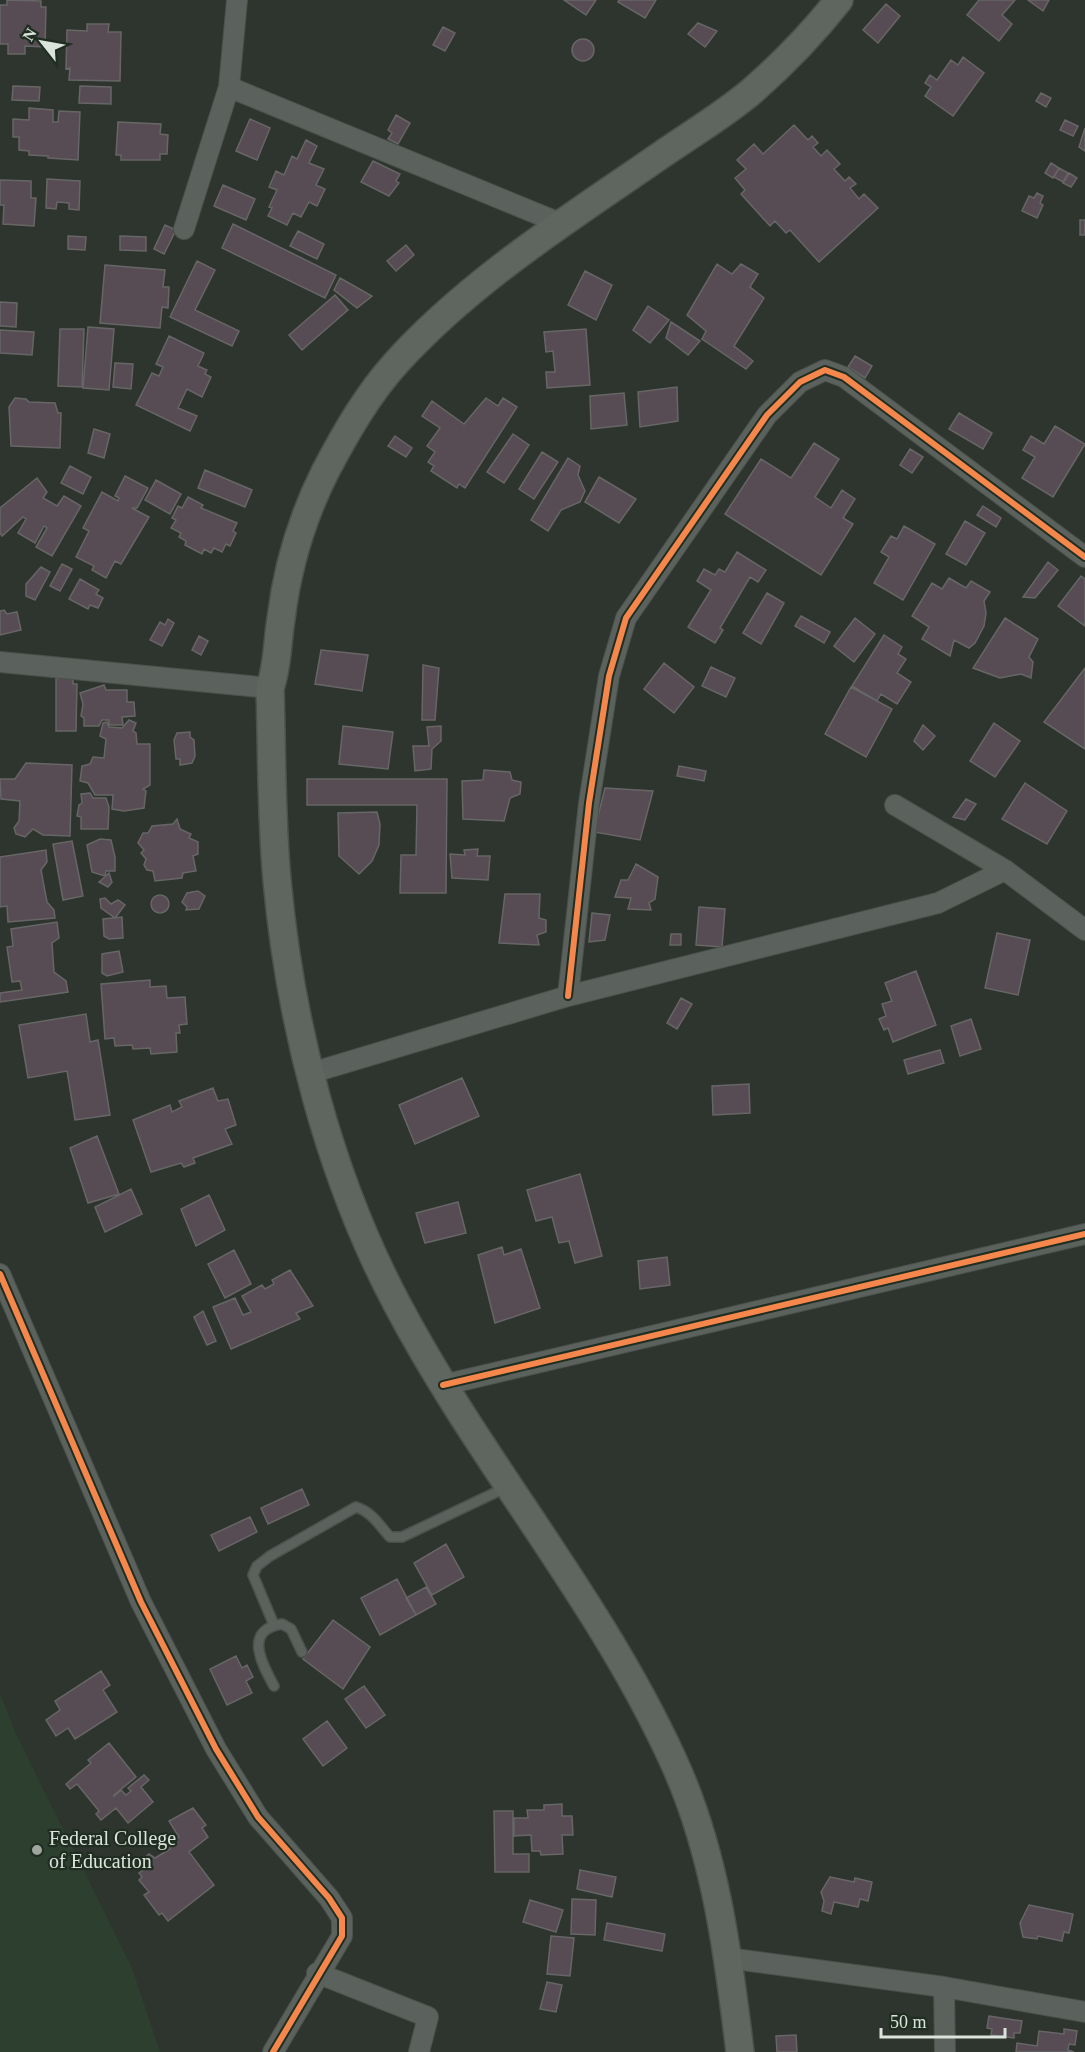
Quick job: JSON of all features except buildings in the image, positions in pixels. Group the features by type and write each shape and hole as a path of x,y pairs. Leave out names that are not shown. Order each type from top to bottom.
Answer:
{"main road":[{"path":"740,2052 727,1958 709,1860 673,1760 627,1673 443,1385 396,1303 376,1262 336,1157 292,997 277,881 270,688 276,670 281,619 289,573 302,528 325,472 357,416 396,363 456,305 562,224 750,93 791,56 839,0"}],"street":[{"path":"184,229 230,87 237,0"},
{"path":"230,87 562,224"},
{"path":"567,996 589,803 609,676 626,618 767,415 800,382 825,370 844,377 1085,557"},
{"path":"0,662 270,688"},
{"path":"895,805 1005,870 1085,930"},
{"path":"311,1072 567,996 938,903 1005,870"},
{"path":"443,1385 1085,1234"},
{"path":"0,1274 141,1602 216,1749 258,1817 329,1898 342,1918 342,1936 317,1973 273,2052"},
{"path":"727,1958 944,1987 1085,2012"},
{"path":"317,1973 428,2017 418,2052"},
{"path":"944,1987 945,2052"}],"lane":[{"path":"274,1625 253,1575 257,1566 270,1556 356,1507 366,1510 390,1537 402,1537 508,1486"},
{"path":"274,1686 260,1658 257,1644 261,1635 274,1625 282,1624 291,1629 302,1652"}],"shaded area":[{"name":"Federal College of Education","path":"0,1693 15,1732 132,1968 160,2052 0,2052"}],"cycle path":[{"path":"568,996 589,803 609,676 626,618 767,415 800,382 825,370 844,377 1085,557"},
{"path":"443,1385 1085,1234"},
{"path":"0,1274 141,1602 216,1749 258,1817 329,1898 342,1918 342,1936 273,2052"}],"place":[{"name":"Federal College of Education","path":"37,1850"}]}
